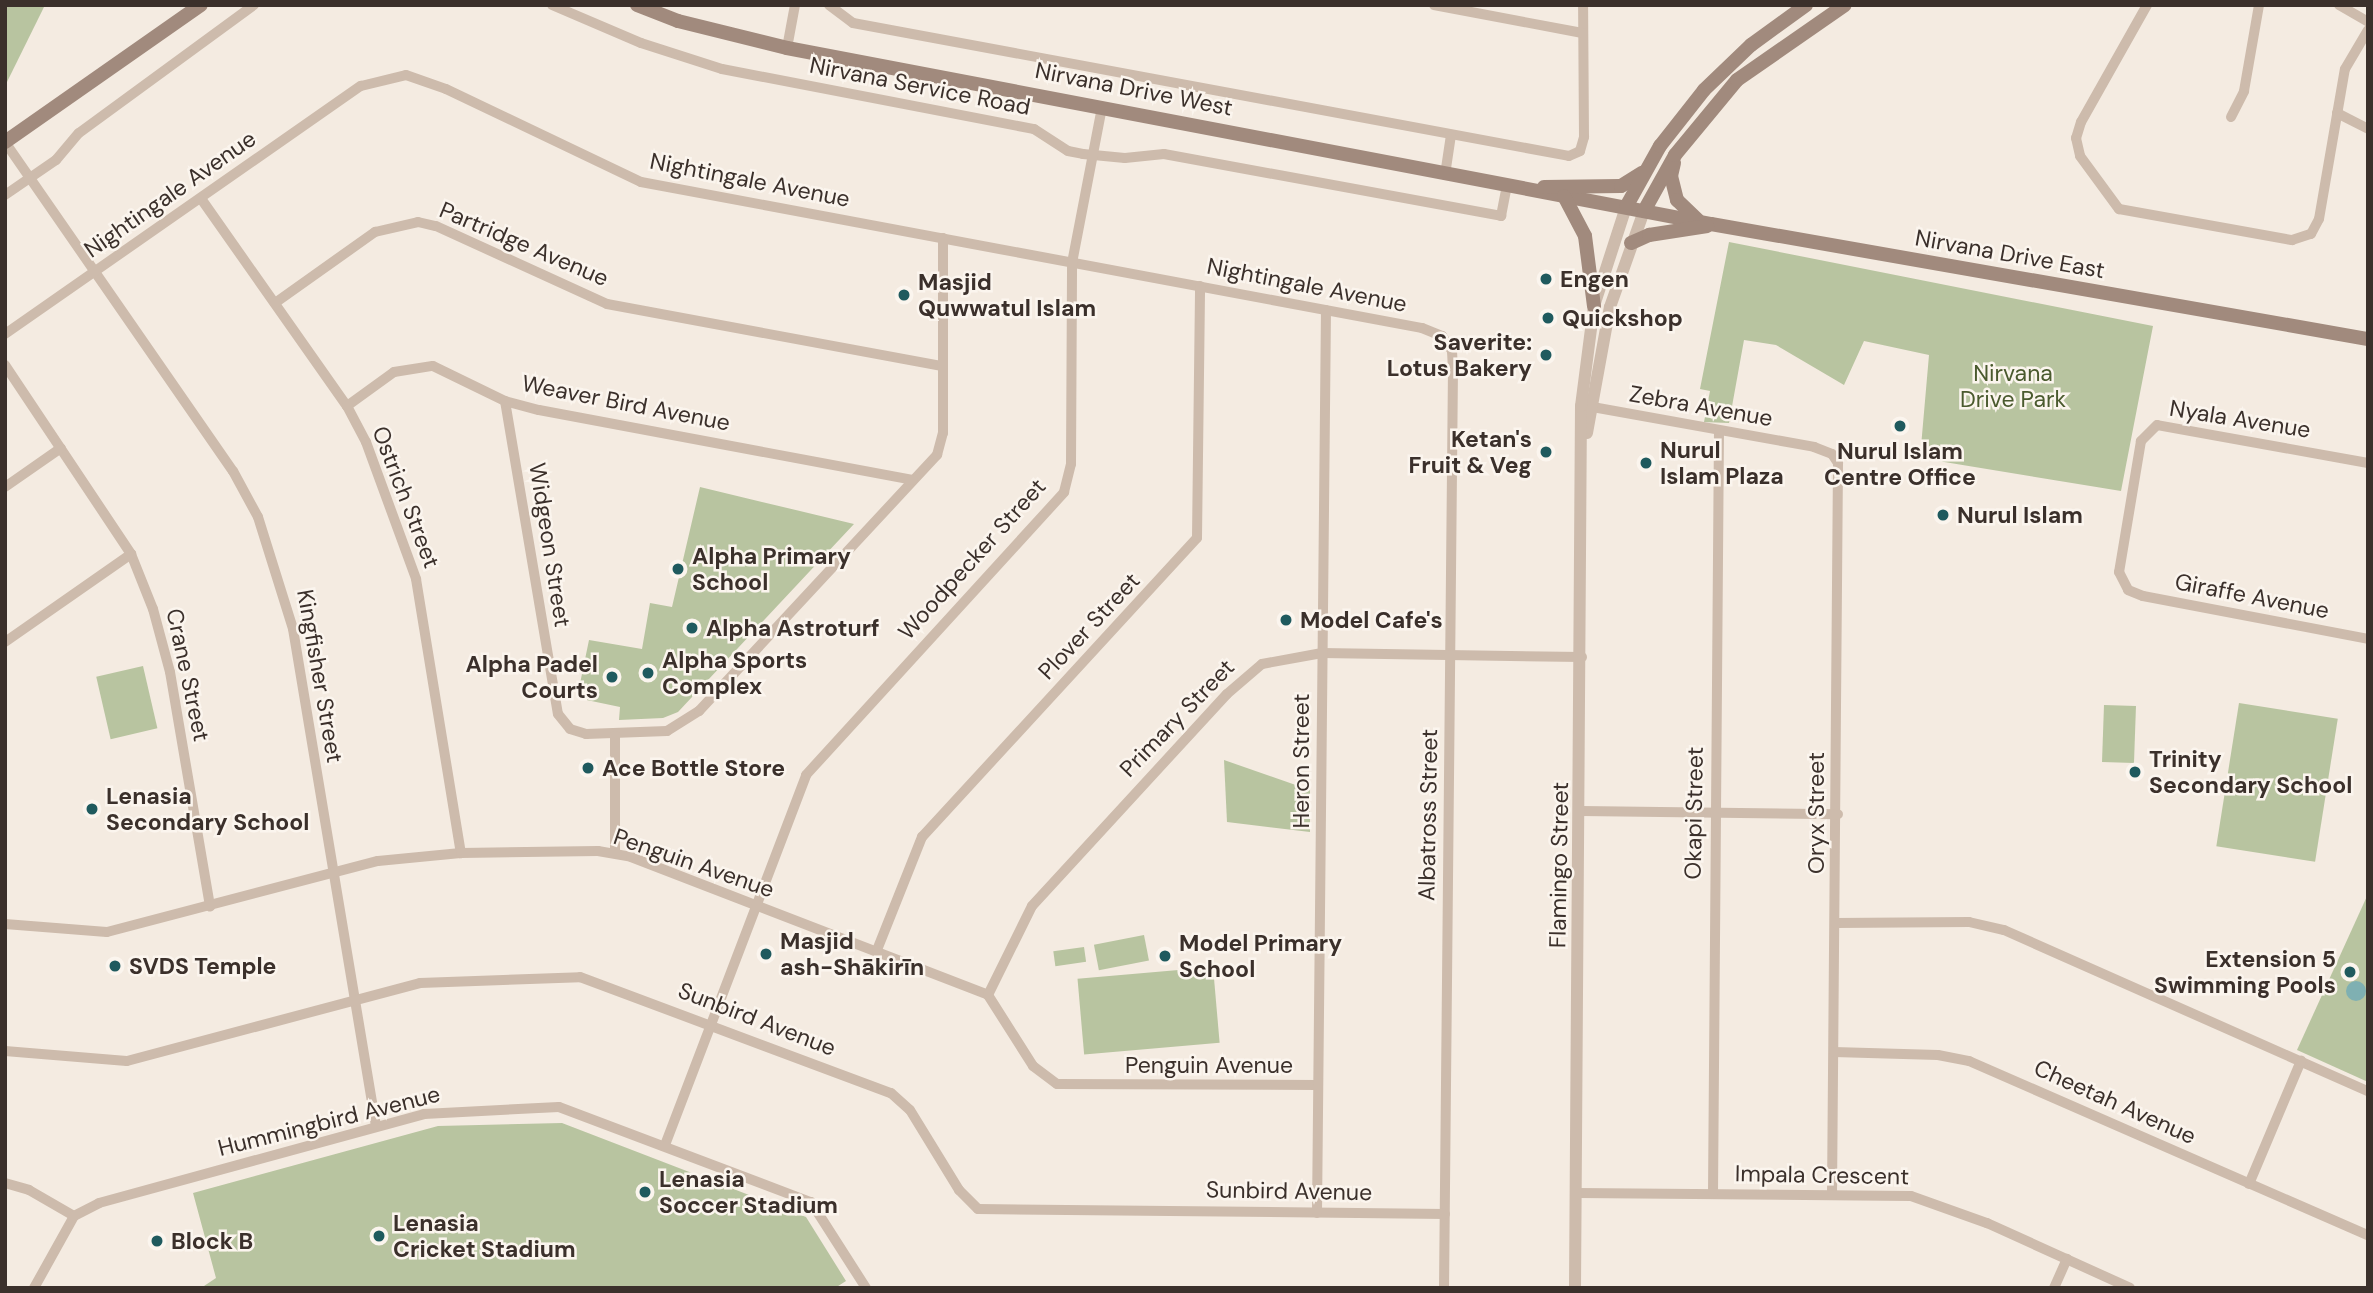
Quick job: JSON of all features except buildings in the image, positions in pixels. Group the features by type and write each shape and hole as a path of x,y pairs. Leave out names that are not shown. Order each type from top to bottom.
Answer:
{"main road":[{"path":"5,142 201,5"},
{"name":"Nirvana Drive West","path":"637,5 702,28 788,48 1644,211"},
{"path":"1626,208 1646,170 1704,90 1751,45 1806,5"},
{"path":"1644,211 1675,155 1737,80 1845,5"},
{"path":"1675,155 1671,176 1675,194 1681,206 1706,223"},
{"path":"1514,186 1621,186 1646,170"},
{"path":"1564,196 1585,236 1594,306"},
{"name":"Nirvana Drive East","path":"1644,211 2368,339"},
{"path":"1631,243 1647,235 1706,223"}],"street":[{"path":"5,195 56,160 79,133 254,5"},
{"name":"Nirvana Service Road","path":"552,5 641,43 722,69 1034,129 1068,151 1093,156 1164,154 1501,216 1514,186"},
{"path":"788,48 795,5"},
{"path":"829,5 853,23 1561,155 1580,151 1584,136 1583,5"},
{"path":"1434,5 1582,33"},
{"path":"2147,5 2091,102 2076,138 2080,156 2119,209 2302,238 2319,219 2348,59 2368,30"},
{"path":"2231,117 2244,91 2259,5"},
{"path":"2339,5 2368,22"},
{"name":"Nightingale Avenue","path":"5,334 202,200 362,86 406,75 424,79 641,182 1422,328 1448,343"},
{"name":"Woodpecker Street","path":"665,1145 755,906 813,765 1064,492 1071,464 1072,263 1102,107"},
{"path":"2337,113 2368,129"},
{"path":"1445,175 1451,135"},
{"name":"Kingfisher Street","path":"5,142 233,471 255,509 293,629 352,999 376,1126"},
{"name":"Ostrich Street","path":"202,200 347,406 366,442 416,579 461,853"},
{"name":"Flamingo Street","path":"1575,1288 1584,443 1594,306 1626,208"},
{"name":"Flamingo Street","path":"1587,406 1605,330 1631,243 1644,211"},
{"name":"Partridge Avenue","path":"275,303 375,232 418,222 436,226 607,304 942,366"},
{"name":"Widgeon Street","path":"505,401 555,705 570,729 615,736 667,731 690,719 940,449 943,238"},
{"name":"Plover Street","path":"877,950 922,837 1196,538 1200,286"},
{"name":"Heron Street","path":"1317,1213 1326,310"},
{"name":"Albatross Street","path":"1444,1288 1453,368 1448,343"},
{"name":"Crane Street","path":"5,365 131,554 153,609 170,672 210,906"},
{"name":"Weaver Bird Avenue","path":"347,406 394,372 419,366 447,371 505,401 912,480"},
{"name":"Zebra Avenue","path":"1587,406 1719,432 1814,447"},
{"name":"Nyala Avenue","path":"2130,592 2119,572 2127,507 2141,441 2151,428 2166,425 2368,463"},
{"name":"Okapi Street","path":"1713,1194 1719,432"},
{"name":"Oryx Street","path":"1814,447 1832,454 1840,473 1832,1195"},
{"path":"5,487 61,448"},
{"path":"5,642 131,554"},
{"name":"Giraffe Avenue","path":"2130,592 2368,639"},
{"name":"Primary Street","path":"988,995 1032,906 1227,694 1270,660 1322,653 1582,657"},
{"path":"615,736 615,853"},
{"path":"1581,811 1838,814"},
{"name":"Penguin Avenue","path":"5,924 107,932 378,861 461,853 615,853 877,950 988,995 1033,1066 1057,1084 1318,1085"},
{"path":"1836,923 1987,924 2368,1091"},
{"name":"Sunbird Avenue","path":"5,1051 127,1061 352,999 435,981 580,977 891,1093 910,1110 959,1190 978,1209 1445,1214"},
{"name":"Cheetah Avenue","path":"1834,1052 1938,1055 1969,1061 2368,1235"},
{"path":"2249,1184 2301,1062"},
{"name":"Hummingbird Avenue","path":"74,1216 99,1203 437,1111 559,1107 665,1145 816,1205 866,1288"},
{"path":"5,1183 29,1190 74,1216 34,1288"},
{"name":"Impala Crescent","path":"1578,1193 1924,1198 2130,1288"},
{"path":"2054,1288 2067,1259"}],"green space":[{"path":"5,5 45,5 5,86"},
{"name":"Nirvana Drive Park","path":"1729,242 2153,326 2121,491 1920,458 1929,355 1864,341 1844,385 1776,345 1744,340 1729,423 1704,422 1710,391 1700,389"},
{"path":"700,487 854,524 678,712 663,718 619,720 620,707 577,698 589,640 642,649 650,603 672,607"},
{"path":"143,666 157,728 111,739 96,677"},
{"path":"2239,703 2338,719 2315,862 2216,846"},
{"path":"2104,705 2136,706 2134,763 2102,762"},
{"path":"1224,760 1310,790 1310,832 1227,822"},
{"name":"Extension 5 Swimming Pools","path":"2368,894 2368,1082 2297,1050"},
{"path":"1144,935 1149,961 1099,970 1094,945"},
{"path":"1084,947 1086,962 1055,966 1053,951"},
{"path":"1213,967 1220,1043 1084,1055 1078,979"},
{"path":"562,1123 806,1217 846,1281 835,1288 204,1286 216,1278 193,1193 438,1126"}],"water":[{"path":"2352,981 2360,981 2366,991 2360,1001 2352,1001 2346,995 2346,987"}],"place":[{"name":"Engen","path":"1546,279"},
{"name":"Masjid Quwwatul Islam","path":"904,295"},
{"name":"Quickshop","path":"1548,318"},
{"name":"Saverite: Lotus Bakery","path":"1546,355"},
{"name":"Nurul Islam Centre Office","path":"1900,426"},
{"name":"Ketan's Fruit & Veg","path":"1546,452"},
{"name":"Nurul Islam Plaza","path":"1646,463"},
{"name":"Nurul Islam","path":"1943,515"},
{"name":"Alpha Primary School","path":"678,569"},
{"name":"Model Cafe's","path":"1286,620"},
{"name":"Alpha Astroturf","path":"692,628"},
{"name":"Alpha Sports Complex","path":"648,673"},
{"name":"Alpha Padel Courts","path":"612,677"},
{"name":"Ace Bottle Store","path":"588,768"},
{"name":"Trinity Secondary School","path":"2135,772"},
{"name":"Lenasia Secondary School","path":"92,809"},
{"name":"Masjid ash-Shākirīn","path":"766,954"},
{"name":"Model Primary School","path":"1165,956"},
{"name":"SVDS Temple","path":"115,966"},
{"name":"Extension 5 Swimming Pools","path":"2350,972"},
{"name":"Lenasia Soccer Stadium","path":"645,1192"},
{"name":"Lenasia Cricket Stadium","path":"379,1236"},
{"name":"Block B","path":"157,1241"}]}
